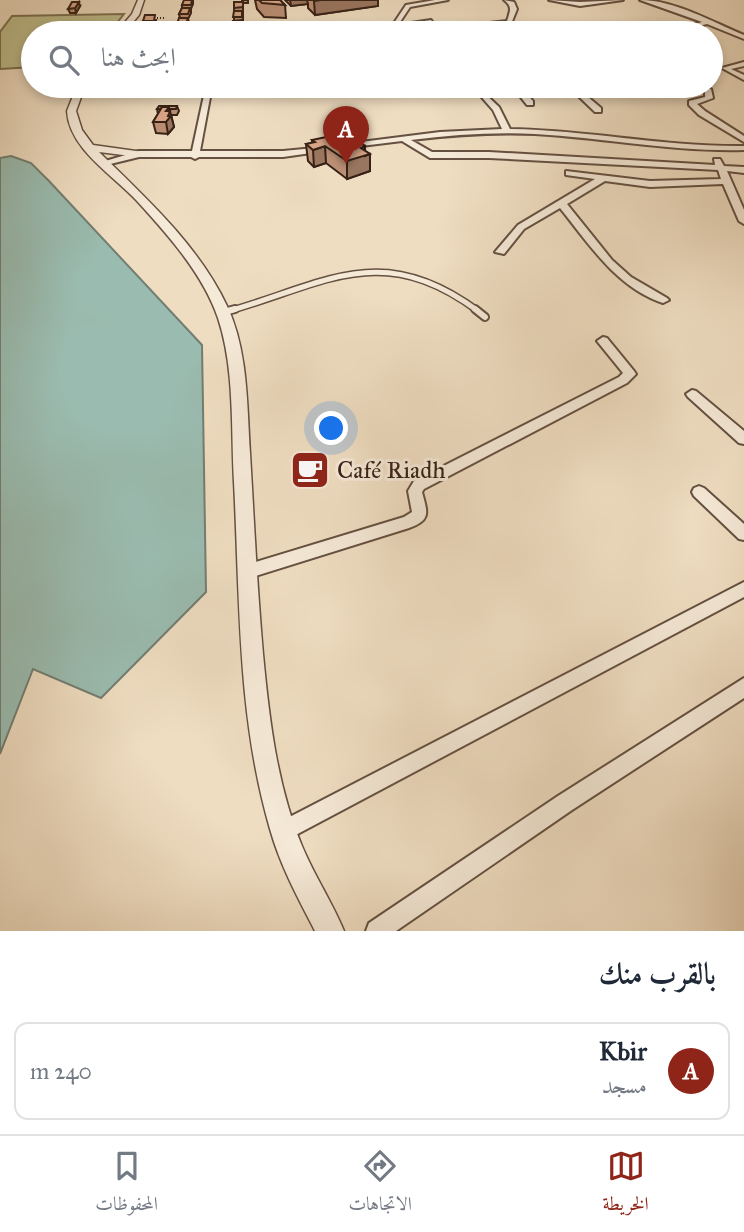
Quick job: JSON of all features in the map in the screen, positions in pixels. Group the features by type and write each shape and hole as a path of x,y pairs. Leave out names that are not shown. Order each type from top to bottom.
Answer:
{"street":[{"path":"132,19 141,0"},
{"path":"401,0 430,21"},
{"path":"399,21 411,6 445,0"},
{"path":"507,0 512,3 514,9 510,21"},
{"path":"552,0 580,4 620,0"},
{"path":"643,0 706,21"},
{"path":"656,3 678,0"},
{"path":"723,28 744,37"},
{"path":"744,64 725,68 744,78"},
{"path":"75,98 72,115 74,124 89,148 129,186 185,252 212,290 223,312 236,382 254,678 265,754 283,831 301,877 330,931"},
{"path":"195,156 207,98"},
{"path":"486,98 496,109 507,131"},
{"path":"526,98 530,103"},
{"path":"584,98 598,110"},
{"path":"709,98 692,103 702,113 744,140"},
{"path":"106,165 141,158 283,154 403,138 507,131 540,132 666,147 744,148"},
{"path":"403,138 430,155 489,155 744,170"},
{"path":"89,148 141,158"},
{"path":"710,149 744,221"},
{"path":"129,186 131,169 141,158"},
{"path":"569,173 602,179 666,184 727,181"},
{"path":"500,252 521,227 602,179"},
{"path":"561,203 608,262 626,279 663,300"},
{"path":"249,571 420,516 415,491 419,485 630,374 603,341"},
{"path":"692,394 744,439"},
{"path":"699,492 744,534"},
{"path":"283,831 744,589"},
{"path":"377,931 576,796 744,687"}],"lane":[{"path":"223,312 255,305 346,272 386,269 411,274 439,286 485,317"}],"path":[{"path":"132,19 165,18"}],"shaded area":[{"path":"124,14 118,21 21,21 21,68 0,69 0,32 12,16"}],"water":[{"path":"11,156 31,163 202,345 206,592 101,698 33,669 0,754 0,158"}],"building":[{"path":"184,0 192,0 191,5 182,5"},
{"path":"259,0 280,0 285,5 262,3"},
{"path":"72,2 79,2 75,8 68,9"},
{"path":"234,2 243,2 243,7 234,8"},
{"path":"182,8 190,8 188,14 179,14"},
{"path":"234,11 242,11 242,17 233,17"},
{"path":"145,15 155,15 154,21 143,21"},
{"path":"159,106 177,106 176,109 157,109"},
{"path":"162,107 169,107 166,111 170,111 168,116 171,116 166,122 153,122"},
{"path":"345,133 365,146 361,148 370,154 347,161 325,146 313,150 306,144 315,142 312,140"}],"place":[{"name":"Kbir","path":"346,164"},
{"name":"Café Riadh","path":"310,470"}]}
